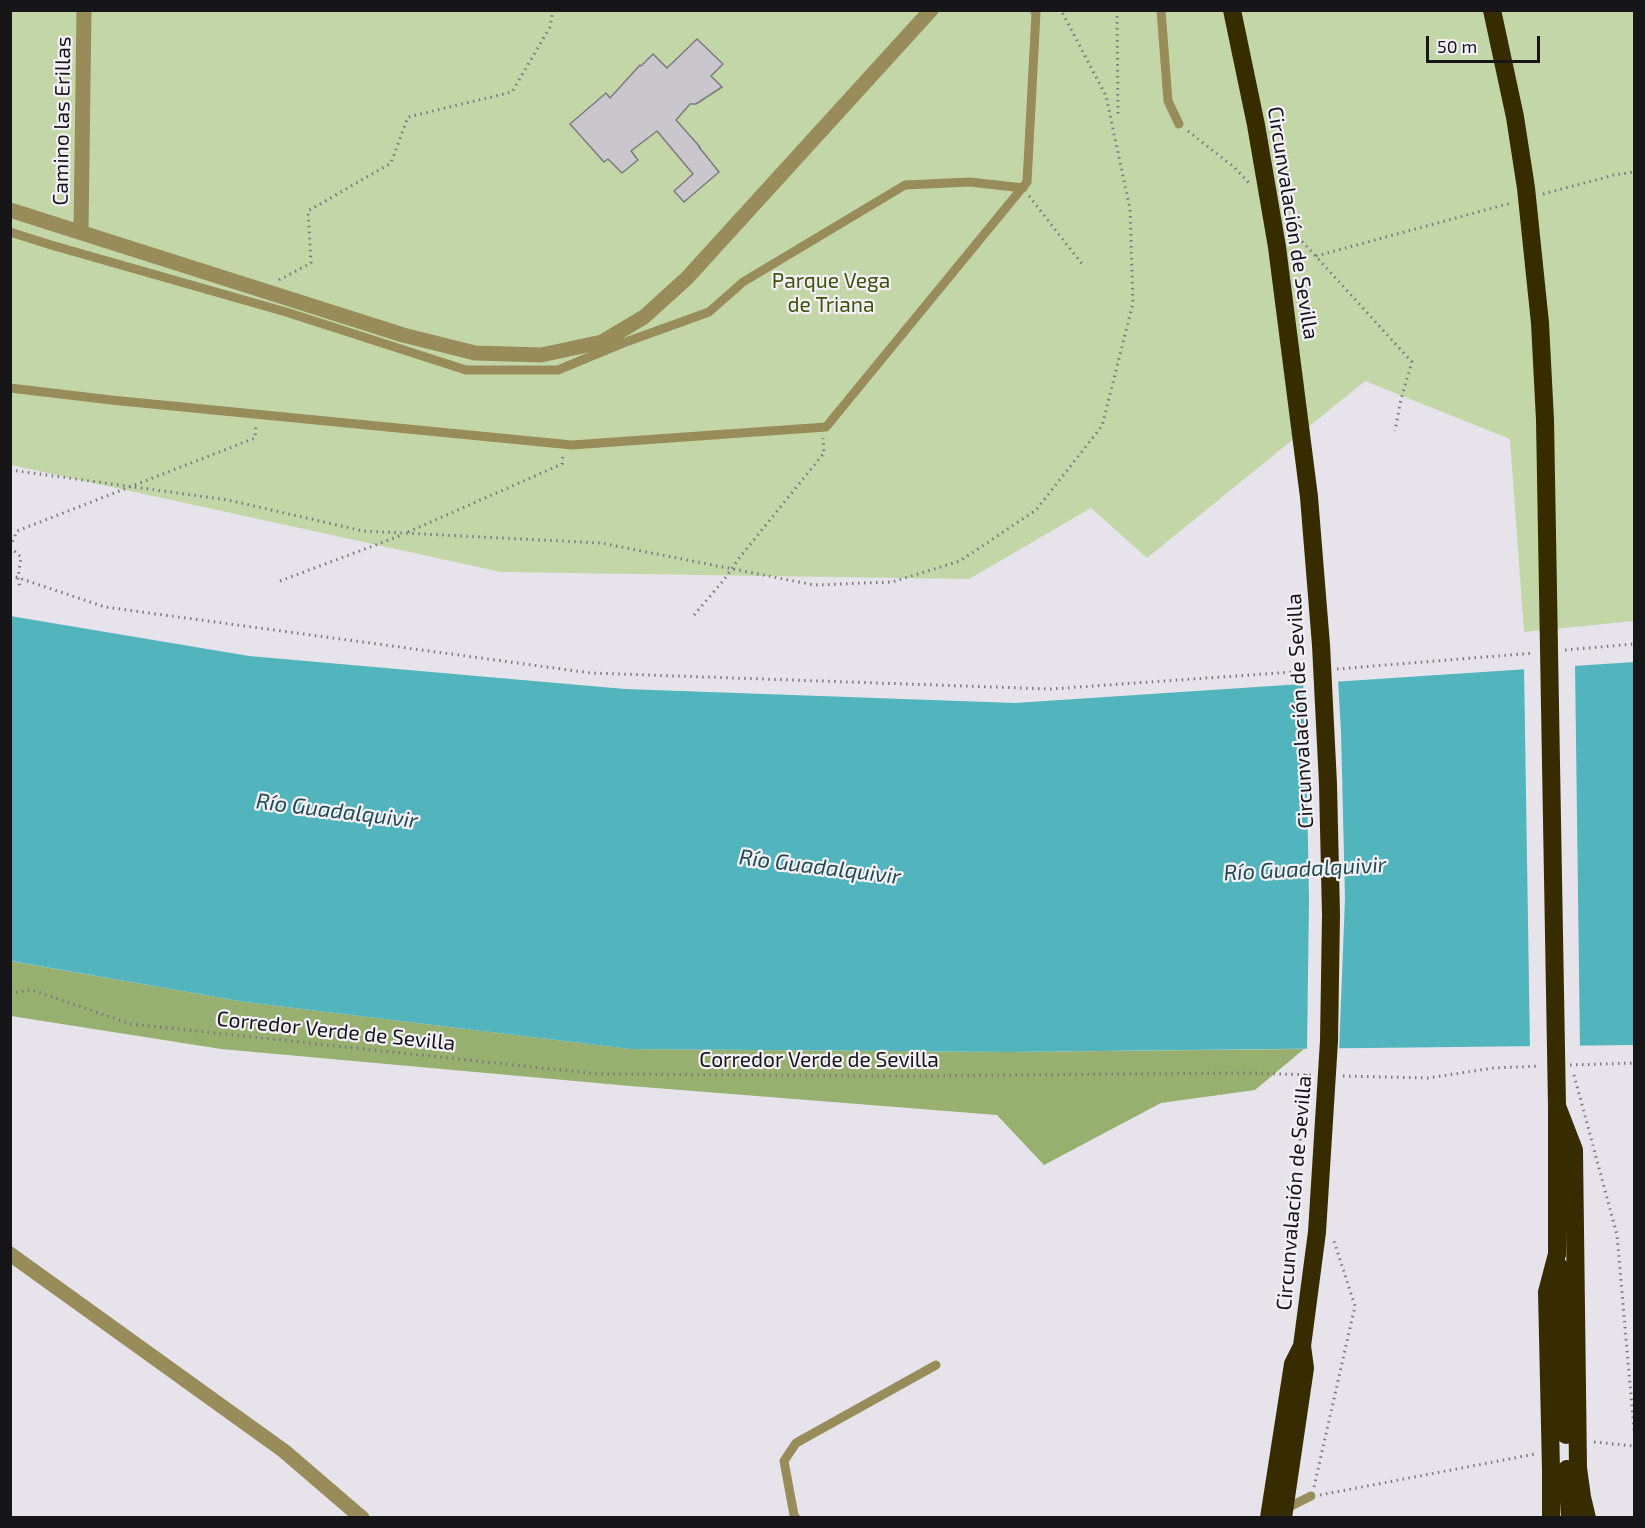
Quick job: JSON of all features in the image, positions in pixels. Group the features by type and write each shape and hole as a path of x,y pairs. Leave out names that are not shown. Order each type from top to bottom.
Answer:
{"highway":[{"name":"Circunvalación de Sevilla","path":"1232,10 1266,181 1288,325 1309,496 1321,645 1330,854 1329,1041 1317,1232 1302,1346 1293,1364 1268,1518"},
{"path":"1492,10 1515,117 1526,188 1540,323 1545,420 1557,1106 1557,1254 1561,1292 1570,1518"},
{"path":"1557,1106 1574,1150 1578,1468 1587,1518"},
{"path":"1551,1518 1547,1292 1557,1254"},
{"path":"1283,1518 1305,1368 1302,1346"}],"street":[{"name":"Camino las Erillas","path":"81,232 84,10"},
{"path":"10,210 403,335 476,353 542,355 602,342 644,317 687,278 931,10"},
{"path":"10,1254 284,1451 362,1518"}],"lane":[{"path":"10,388 572,445 826,427 1027,182 1036,13 1034,10"},
{"path":"1161,10 1168,101 1179,124"},
{"path":"10,232 286,312 466,370 558,370 623,343 709,312 743,282 905,185 970,182 1023,188"},
{"path":"796,1518 784,1461 796,1443 936,1365"},
{"path":"1268,1518 1311,1496"}],"path":[{"path":"261,290 311,263 308,211 391,163 408,117 512,92 550,27 553,10"},
{"path":"1117,10 1118,116"},
{"path":"1179,124 1235,168 1251,185"},
{"path":"1534,197 1614,175 1635,172"},
{"path":"1023,188 1082,264"},
{"path":"1316,256 1511,203"},
{"path":"1288,225 1412,362 1401,399 1395,431"},
{"path":"20,587 18,578 21,557 10,547 17,531 255,438 257,414"},
{"path":"694,615 824,453 823,428"},
{"path":"280,581 406,533 562,464 564,444"},
{"path":"10,575 105,607 591,673 1050,689 1309,671"},
{"path":"1565,650 1635,644"},
{"path":"1333,669 1542,652"},
{"name":"Corredor Verde de Sevilla","path":"10,993 32,990 131,1024 598,1074 900,1076 1247,1072 1317,1075"},
{"path":"1560,1066 1635,1062"},
{"path":"1571,1065 1617,1235 1635,1430"},
{"path":"1339,1076 1428,1078 1494,1068 1550,1066"},
{"path":"1305,1154 1298,1132 1306,1074"},
{"path":"1330,1228 1355,1306 1311,1496 1539,1453"},
{"path":"1585,1444 1596,1442 1635,1446"}],"green space":[{"name":"Parque Vega de Triana","path":"11,11 1634,11 1634,621 1524,632 1510,439 1365,381 1147,558 1091,508 969,579 501,572 11,465"},
{"path":"10,961 245,1002 630,1049 1008,1052 1304,1049 1255,1090 1161,1103 1044,1165 997,1115 630,1086 221,1049 11,1016"}],"water":[{"name":"Río Guadalquivir","path":"10,616 249,656 625,689 1015,703 1634,662 1634,1045 1008,1052 630,1049 245,1002 11,961"}],"pier":[{"path":"1575,663 1580,1049 1530,1050 1524,666"},
{"path":"1338,679 1345,898 1339,1052 1307,1052 1309,899 1303,681"}],"building":[{"path":"697,39 723,64 711,76 722,87 696,104 690,104 676,120 719,172 684,202 674,191 693,174 657,131 631,151 638,160 622,173 608,159 604,162 570,124 606,93 610,98 653,54 667,68"}]}
